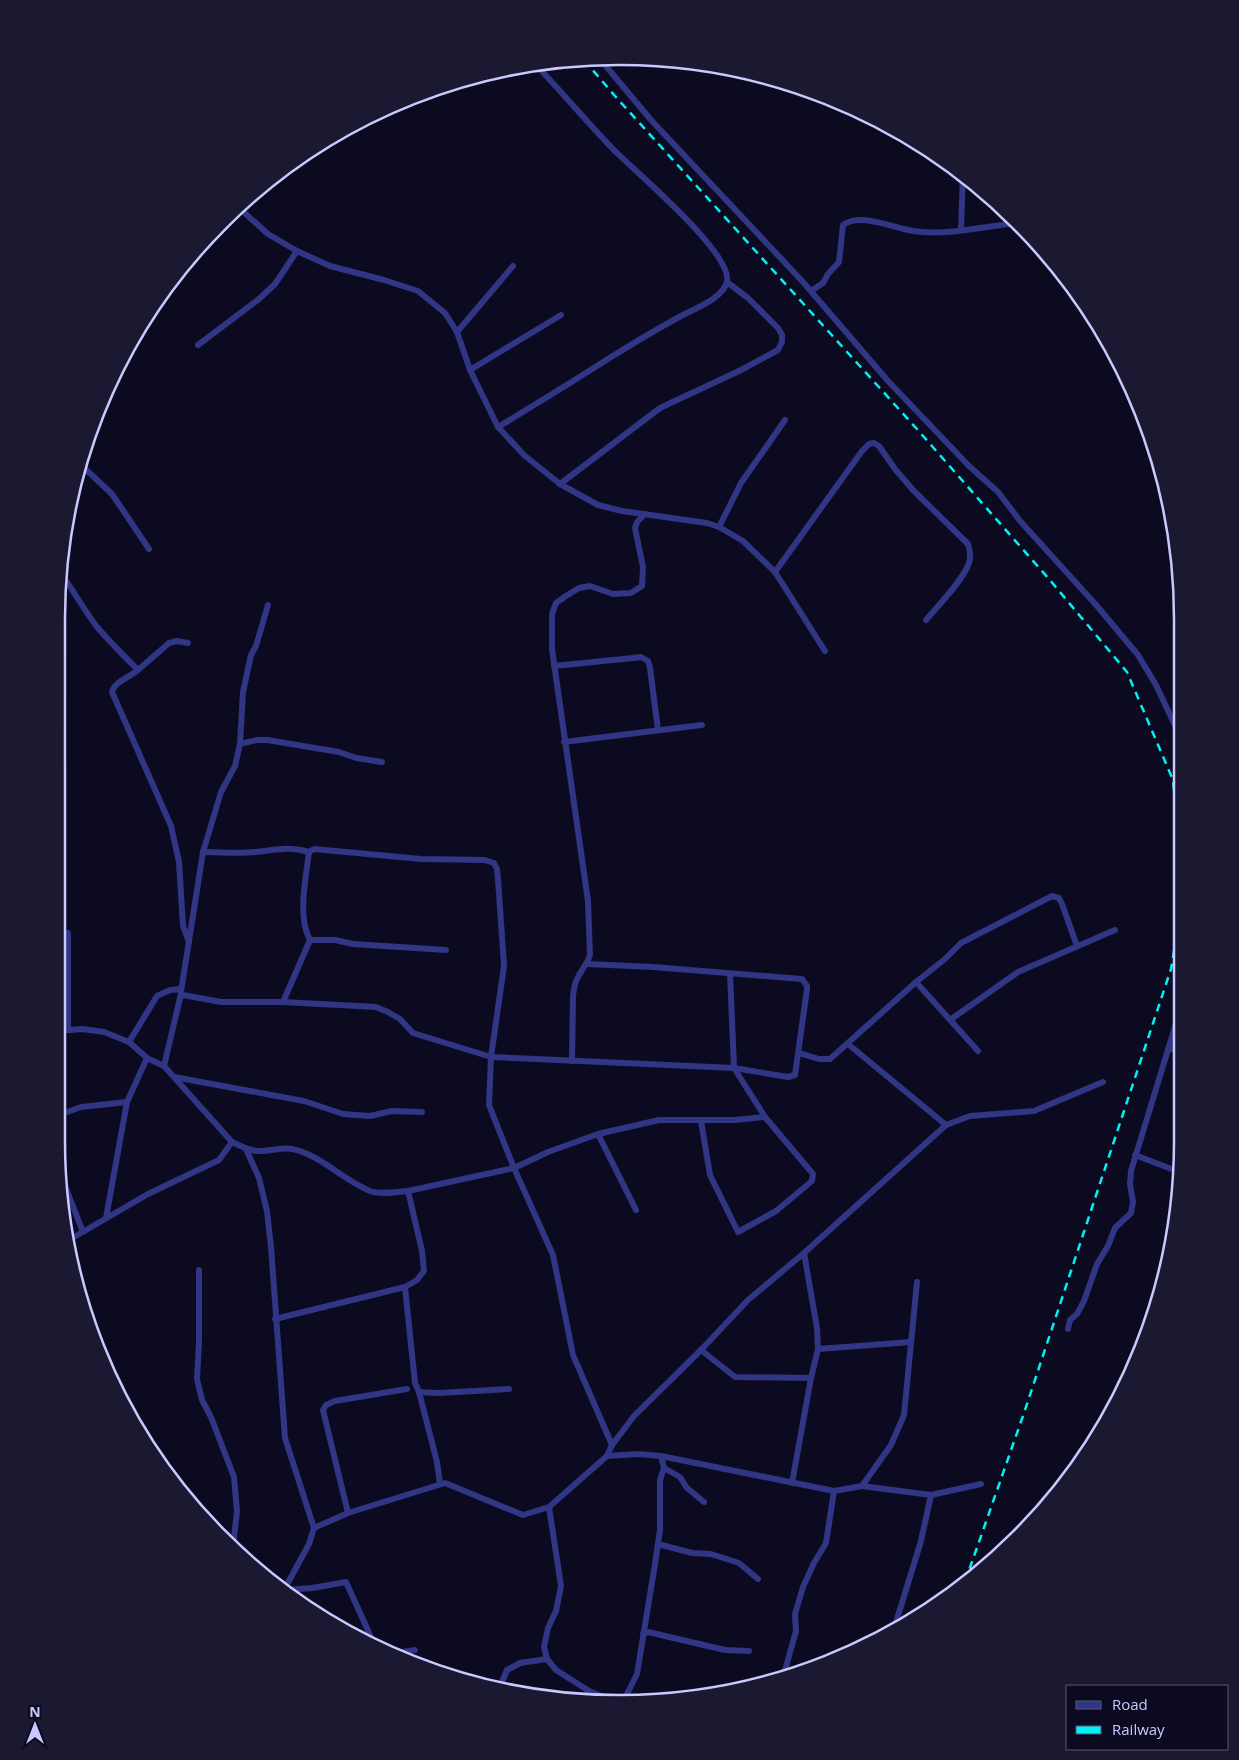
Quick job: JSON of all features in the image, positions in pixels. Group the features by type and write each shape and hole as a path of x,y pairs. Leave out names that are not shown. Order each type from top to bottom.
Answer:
{"street":[{"path":"605,65 651,120 811,291 888,381 970,466 998,492 1021,522 1103,613 1138,655 1156,685 1174,723"},
{"path":"498,427 671,320 710,301 722,290 727,282 727,272 702,236 670,202 612,149 541,71"},
{"path":"961,230 963,185"},
{"path":"244,212 268,234 330,266 418,291 445,313 457,332 470,370 498,427 524,455 560,484 598,505 622,511 707,523 719,527 743,541 775,572 825,651"},
{"path":"811,291 824,283 828,274 839,262 843,225 850,220 863,220 928,233 1009,224"},
{"path":"198,345 259,299 275,284 297,250"},
{"path":"457,332 513,266"},
{"path":"560,484 660,408 749,366 778,350 782,342 782,335 778,328 748,298 727,282"},
{"path":"470,370 561,315"},
{"path":"719,527 741,483 785,420"},
{"path":"775,572 862,451 869,444 874,443 880,446 895,469 913,490 968,544 970,552 969,563 965,572 926,620"},
{"path":"86,470 112,494 150,549"},
{"path":"572,1061 573,996 577,978 590,956 588,901 554,666 552,614 556,603 579,588 590,586 613,594 622,594 631,593 642,586 643,567 635,528 637,522 645,514"},
{"path":"66,581 107,639 138,670"},
{"path":"164,1066 180,998 203,852 221,792 235,766 240,744 243,692 251,655 256,646 268,605"},
{"path":"188,643 177,641 169,643 129,678 118,683 112,692 171,826 179,862 183,926 189,942"},
{"path":"554,666 641,657 648,661 658,730"},
{"path":"564,742 702,725"},
{"path":"240,744 267,740 339,752 356,758 382,762"},
{"path":"203,852 254,852 272,848 296,848 309,852 314,849 421,859 485,860 494,863 498,879 504,966 491,1057 489,1105 514,1168 553,1254 573,1355 612,1445"},
{"path":"309,852 304,898 305,931 310,940"},
{"path":"799,1053 819,1059 830,1059 961,944 1052,896 1059,898 1062,904 1077,946"},
{"path":"950,1020 1018,972 1115,930"},
{"path":"65,933 68,934 68,1030"},
{"path":"310,940 335,940 353,944 446,950"},
{"path":"283,1002 310,940"},
{"path":"180,998 183,995 221,1002 283,1002 376,1007 400,1019 413,1033 491,1057 734,1068 788,1077 795,1075 807,989 802,979 653,967 587,964"},
{"path":"701,1120 710,1175 738,1232 776,1211 812,1181 813,1174 808,1166 765,1117 734,1068 730,974"},
{"path":"916,982 978,1051"},
{"path":"129,1042 157,996 170,990 181,989"},
{"path":"65,1030 83,1029 104,1032 129,1042 147,1058 164,1066 232,1142 258,1151 292,1148 314,1158 338,1174 371,1191 388,1193 408,1191 514,1168 548,1152 598,1134 659,1120 765,1117"},
{"path":"1068,1329 1070,1320 1077,1314 1084,1301 1097,1264 1108,1246 1115,1228 1131,1212 1133,1202 1130,1184 1131,1171 1174,1030"},
{"path":"848,1044 946,1125"},
{"path":"1168,1049 1174,1049"},
{"path":"106,1218 127,1102 147,1058"},
{"path":"174,1077 304,1101 343,1114 370,1116 392,1111 422,1112"},
{"path":"314,1528 348,1514 445,1483 523,1515 549,1507 607,1456 612,1445 634,1416 701,1350 748,1300 804,1253 946,1125 970,1116 1034,1111 1104,1082"},
{"path":"65,1113 81,1107 127,1102"},
{"path":"598,1134 636,1210"},
{"path":"74,1237 148,1194 219,1160 232,1142"},
{"path":"246,1148 259,1178 271,1246 285,1438 314,1528 309,1544 288,1584"},
{"path":"1135,1155 1173,1170"},
{"path":"275,1319 405,1287 417,1280 424,1271 422,1251 408,1191"},
{"path":"68,1193 83,1232"},
{"path":"792,1483 818,1349 817,1328 804,1253"},
{"path":"198,1270 199,1342 196,1379 202,1400 234,1477 237,1511 234,1539"},
{"path":"862,1486 891,1445 904,1415 917,1282"},
{"path":"405,1287 415,1383 437,1462 440,1484"},
{"path":"818,1349 911,1342"},
{"path":"701,1350 735,1377 811,1378"},
{"path":"348,1514 323,1410 326,1406 335,1402 407,1389"},
{"path":"419,1392 439,1394 509,1389"},
{"path":"607,1456 638,1454 661,1456 834,1491 862,1486 931,1495 981,1484"},
{"path":"626,1695 637,1674 658,1544 660,1530 660,1480 664,1468 661,1456"},
{"path":"664,1468 680,1477 687,1488 704,1502"},
{"path":"785,1670 796,1631 795,1614 803,1587 814,1562 826,1543 834,1491"},
{"path":"896,1621 922,1541 931,1495"},
{"path":"549,1507 561,1586 556,1611 548,1628 544,1646 546,1659 556,1670 599,1694"},
{"path":"658,1544 692,1553 711,1554 739,1563 758,1579"},
{"path":"294,1589 346,1582 369,1636"},
{"path":"643,1634 648,1632 725,1650 749,1651"},
{"path":"404,1652 415,1650"},
{"path":"502,1682 507,1670 520,1663 546,1659"},
{"path":"587,1694 589,1690"}],"railway":[{"path":"589,66 916,428 1049,579 1127,672 1173,780 1174,790"},
{"path":"969,1570 1024,1413 1171,969 1174,951"}]}
